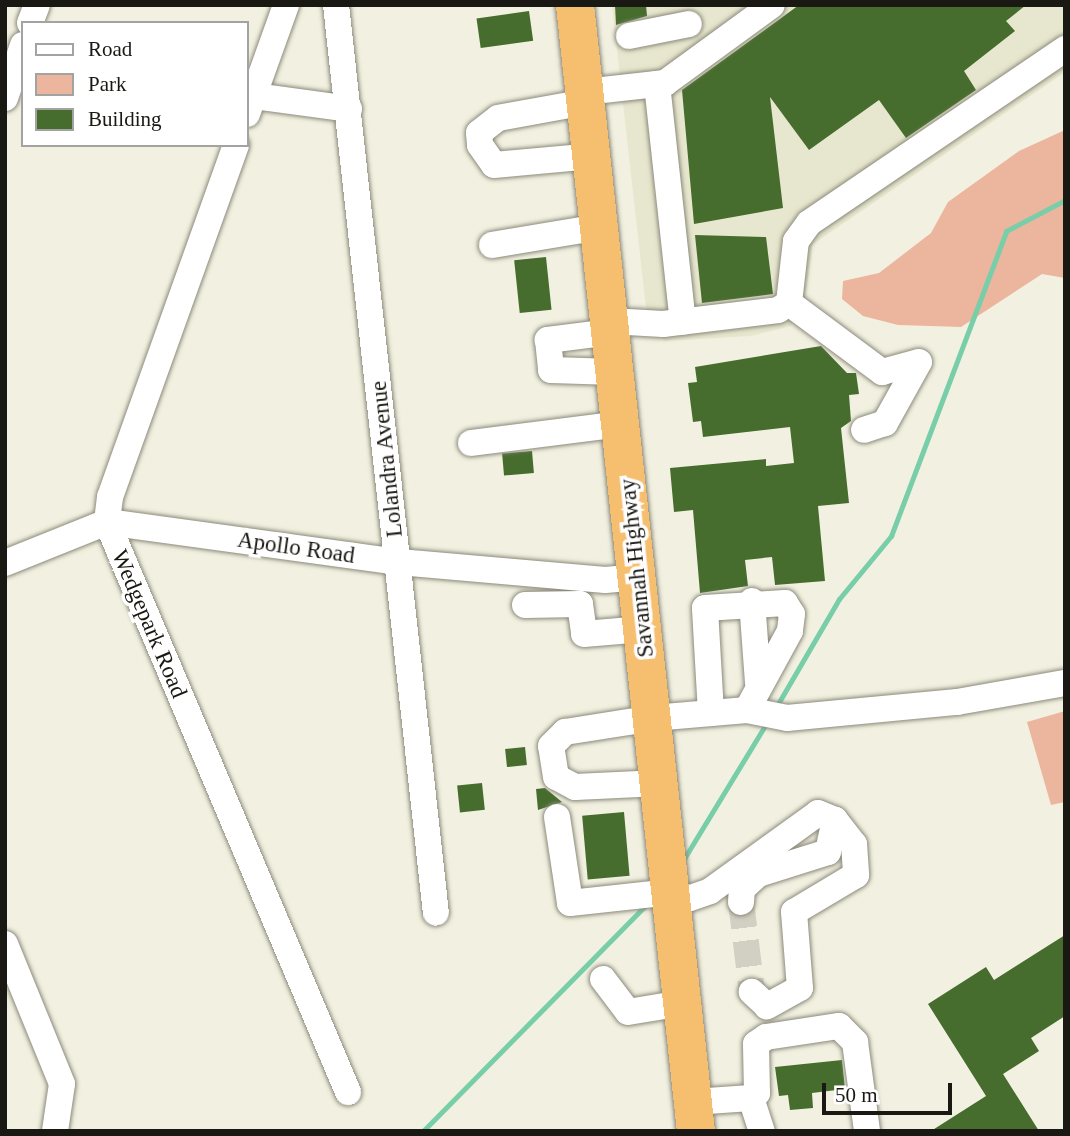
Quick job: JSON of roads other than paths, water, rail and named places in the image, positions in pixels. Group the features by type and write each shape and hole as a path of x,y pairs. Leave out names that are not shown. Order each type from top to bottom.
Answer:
{"highway":[{"name":"Savannah Highway","path":"575,5 694,1116"}],"street":[{"path":"286,5 249,102 349,109"},
{"name":"Lolandra Avenue","path":"336,5 436,913"},
{"path":"592,156 494,165 480,145 479,134 498,118 585,97 657,84 710,51 755,10"},
{"path":"629,36 684,14 710,51"},
{"path":"789,303 796,241 809,223 1065,49"},
{"path":"5,98 21,52"},
{"path":"657,84 683,322"},
{"name":"Wedgepark Road","path":"235,147 110,497 107,522 348,1092"},
{"path":"492,245 600,227"},
{"path":"615,372 551,370 548,340 610,327 683,322 778,310 789,303"},
{"path":"789,303 883,372 919,362 885,423 864,430"},
{"path":"471,443 621,424"},
{"name":"Apollo Road","path":"5,563 107,522 399,562 605,580 637,577"},
{"path":"752,601 758,683"},
{"path":"711,713 705,608 752,601 785,603 793,620 758,683 747,710"},
{"path":"525,605 580,604 584,634 643,629"},
{"path":"660,783 575,787 556,777 551,746 565,732 653,718 747,710 787,718 957,702 1065,683"},
{"path":"557,817 570,904 672,898 710,891 818,813 835,820 855,845 856,875 794,912 800,988 767,1006 756,1003 752,992"},
{"path":"741,902 742,888 758,874 828,852 835,820"},
{"path":"5,944 62,1084 55,1131"},
{"path":"603,979 628,1012 683,1003"},
{"path":"694,1116 751,1098 757,1093 756,1044 784,1031 839,1026 855,1042 862,1130"},
{"path":"751,1098 762,1131"}],"waterway":[{"path":"779,702 839,599 891,536 1006,231 1065,200"},
{"path":"682,862 764,727"},
{"path":"423,1131 645,906"}],"tunnel":[{"path":"741,902 752,992"}]}
